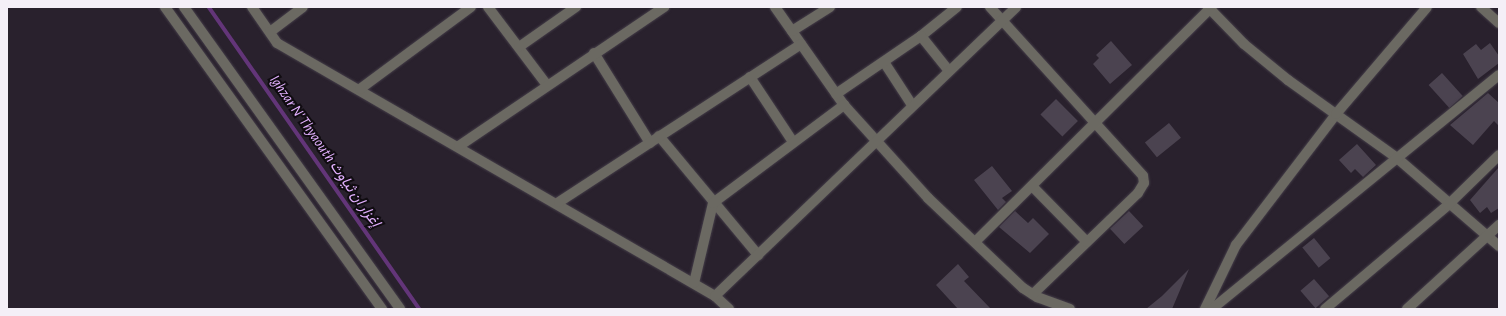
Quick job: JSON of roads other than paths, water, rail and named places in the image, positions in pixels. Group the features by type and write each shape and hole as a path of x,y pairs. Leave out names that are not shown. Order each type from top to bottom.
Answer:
{"street":[{"path":"165,7 382,309"},
{"path":"184,7 400,309"},
{"path":"252,7 277,42 559,202 715,296 729,309"},
{"path":"270,32 303,7"},
{"path":"360,88 471,7"},
{"path":"488,7 547,85"},
{"path":"519,47 576,7"},
{"path":"459,146 594,53 664,7"},
{"path":"775,7 844,106 875,142 975,242 1033,294 1070,309"},
{"path":"792,31 830,7"},
{"path":"836,94 921,36 957,7"},
{"path":"990,7 1002,22 1096,123 1140,168 1144,184 1033,294"},
{"path":"715,296 912,105 949,72 1016,7"},
{"path":"1205,309 1236,245 1336,114 1427,7"},
{"path":"1480,7 1499,23"},
{"path":"975,242 1210,8 1244,44 1336,114 1398,158 1448,205 1499,246"},
{"path":"921,36 949,72"},
{"path":"559,202 801,44"},
{"path":"594,53 650,143"},
{"path":"884,62 912,105"},
{"path":"1212,309 1499,76"},
{"path":"750,77 793,142"},
{"path":"694,283 713,203 793,142 844,106"},
{"path":"659,136 713,203 758,255"},
{"path":"1325,309 1448,205 1499,154"},
{"path":"1032,186 1087,242"},
{"path":"1407,309 1499,226"}],"waterway":[{"name":"Ighzar N' Thyaouth إغزار ان ثياوث","path":"209,7 420,309"}]}
